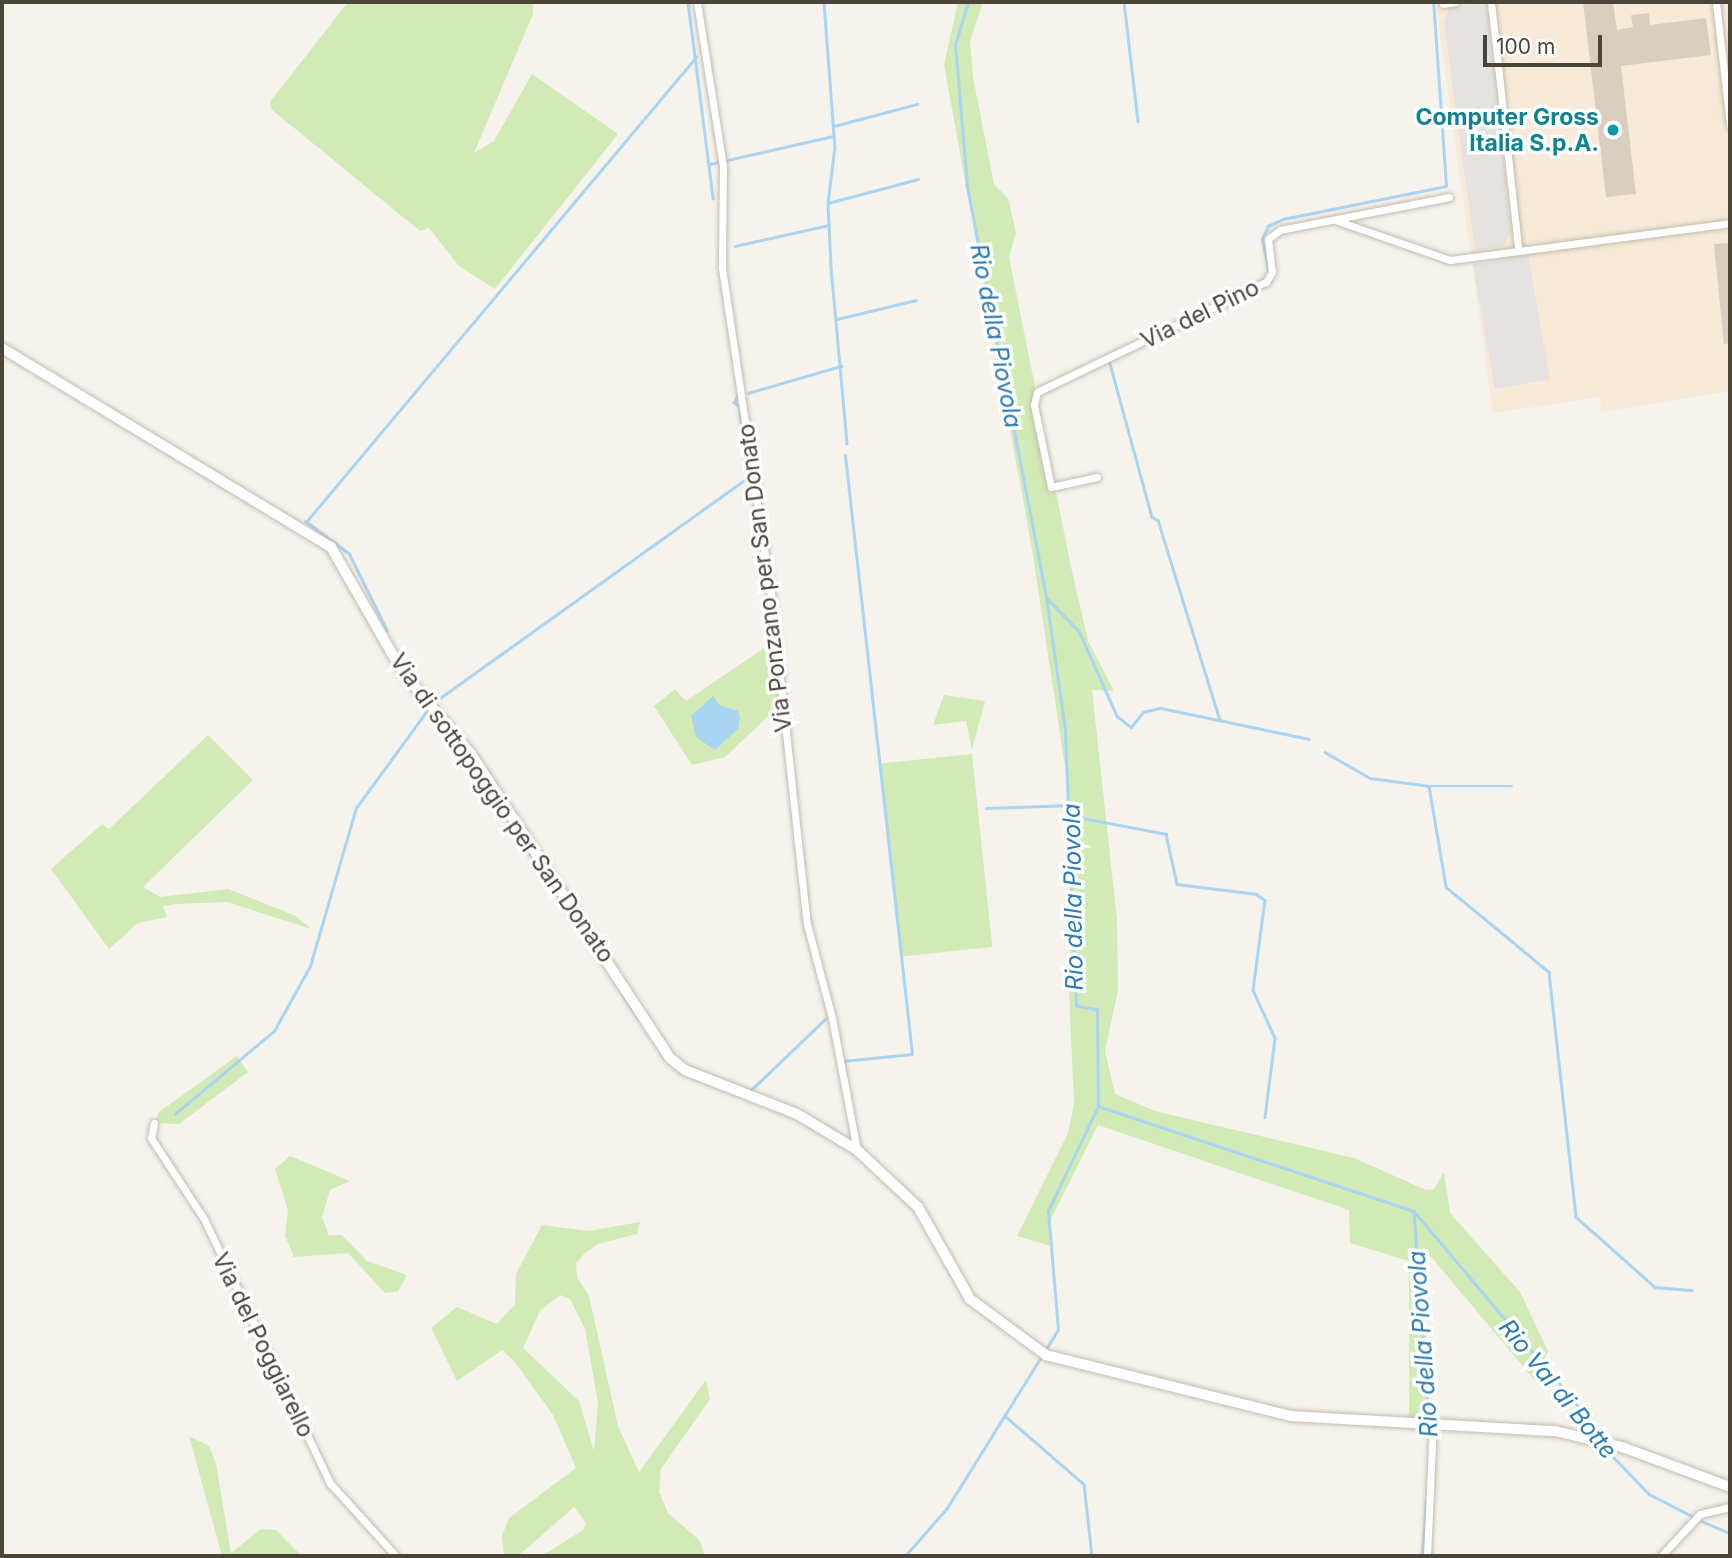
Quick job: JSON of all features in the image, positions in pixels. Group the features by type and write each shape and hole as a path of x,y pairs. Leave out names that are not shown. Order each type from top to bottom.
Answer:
{"street":[{"name":"Via Ponzano per San Donato","path":"697,2 722,162 722,268 771,594 807,924 832,1018 857,1150"},
{"path":"1443,4 1455,2"},
{"path":"1491,2 1518,247"},
{"path":"1716,2 1730,125"},
{"name":"Via del Pino","path":"1097,477 1051,487 1034,404 1037,392 1266,282 1272,272 1268,239 1274,233 1449,197"},
{"path":"1333,220 1445,260 1518,247 1730,223"},
{"name":"Via di sottopoggio per San Donato","path":"2,348 331,547 402,671 471,754 531,850 584,919 670,1058 685,1070 797,1114 857,1150 918,1207 971,1299 1041,1351 1291,1416 1429,1425 1532,1427 1589,1438 1730,1487"},
{"name":"Via del Poggiarello","path":"154,1123 151,1138 204,1219 330,1483 396,1556"},
{"path":"1427,1556 1429,1425"},
{"path":"1661,1556 1700,1514 1730,1507"}],"shaded area":[{"path":"1461,2 1730,2 1730,391 1600,412 1601,397 1493,413 1436,6"},
{"path":"1486,2 1511,231 1503,246 1475,251 1444,23 1449,9"},
{"path":"1528,255 1550,379 1495,389 1473,265"}],"green space":[{"path":"348,2 533,2 533,14 474,153 494,141 532,74 618,134 495,289 459,266 429,228 420,231 271,109 270,102"},
{"path":"958,2 983,2 970,41 973,77 994,184 1008,198 1016,233 1009,257 1071,567 1088,641 1114,691 1092,690 1117,920 1118,990 1105,1051 1115,1094 1155,1111 1354,1158 1426,1190 1434,1189 1444,1172 1450,1213 1520,1292 1548,1351 1535,1381 1423,1247 1430,1425 1409,1424 1409,1261 1350,1243 1349,1210 1098,1125 1049,1223 1051,1246 1017,1236 1068,1133 1074,1104 1068,966 1074,923 1072,813 1032,549 944,65"},
{"path":"776,640 779,706 725,757 692,765 654,706 675,689 686,701"},
{"path":"944,695 985,701 972,750 966,721 933,725"},
{"path":"208,735 253,780 143,887 160,897 228,889 296,916 311,929 227,902 176,904 163,906 167,917 138,923 109,949 51,869 102,824 109,829"},
{"path":"972,754 992,947 901,957 881,764"},
{"path":"237,1056 248,1072 179,1124 154,1123 159,1112"},
{"path":"290,1156 350,1181 330,1190 322,1217 329,1235 342,1235 367,1261 407,1275 398,1291 385,1293 348,1253 294,1257 285,1236 288,1210 275,1169"},
{"path":"640,1222 637,1234 598,1244 576,1263 577,1277 589,1296 618,1426 639,1472 706,1380 710,1399 661,1469 659,1492 668,1513 700,1541 705,1556 542,1556 583,1530 586,1523 574,1507 518,1556 504,1556 502,1536 509,1518 576,1468 553,1415 514,1361 502,1350 457,1381 431,1328 457,1307 497,1324 515,1304 516,1274 542,1225 588,1231","holes":["560,1295 570,1299 585,1329 598,1403 594,1451 579,1401 523,1348 540,1311"]},
{"path":"189,1436 209,1446 216,1464 231,1553 261,1529 276,1530 302,1556 222,1556"}],"water":[{"path":"713,696 719,705 738,711 740,718 738,729 715,750 696,737 691,716"}],"building":[{"name":"Computer Gross Italia S.p.A.","path":"1583,2 1613,2 1617,30 1633,27 1631,15 1649,13 1650,25 1706,18 1711,55 1621,66 1636,194 1606,197"},
{"path":"1730,243 1730,343 1724,344 1714,244"}],"waterway":[{"path":"688,2 713,198"},
{"path":"824,2 835,147 828,203 831,267 847,443"},
{"name":"Rio della Piovola","path":"905,1556 947,1508 1058,1330 1048,1211 1098,1106 1097,1010 1076,1006 1065,729 1046,597 967,185 955,45 968,2"},
{"path":"1124,2 1138,121"},
{"path":"1268,268 1262,240 1268,226 1283,219 1446,186 1433,2"},
{"path":"387,631 349,554 306,522 696,57"},
{"path":"834,126 917,104"},
{"path":"710,164 833,136"},
{"path":"828,203 918,179"},
{"path":"735,246 829,225"},
{"path":"837,319 916,300"},
{"path":"1109,360 1152,517 1158,520 1220,720"},
{"path":"748,393 841,366"},
{"path":"433,703 747,478 739,406 734,403 738,394"},
{"path":"843,1061 912,1054 845,456"},
{"path":"1046,597 1079,631 1117,716 1131,727 1143,712 1161,708 1309,739"},
{"path":"175,1114 274,1031 310,966 356,808 429,708"},
{"path":"1325,752 1370,778 1429,786 1512,786"},
{"path":"1429,786 1446,887 1549,972 1576,1217 1655,1287 1692,1290"},
{"path":"986,808 1070,805"},
{"path":"1072,816 1166,834 1177,884 1256,894 1265,900 1253,990 1275,1038 1265,1117"},
{"path":"509,821 555,892"},
{"path":"620,990 637,1016"},
{"path":"750,1091 825,1019"},
{"name":"Rio della Piovola","path":"1098,1106 1414,1211 1579,1407 1598,1438"},
{"name":"Rio della Piovola","path":"1414,1211 1429,1420"},
{"path":"1004,1415 1084,1484 1092,1556"},
{"name":"Rio Val di Botte","path":"1604,1447 1649,1494 1694,1517"},
{"name":"Rio della Piovola","path":"1422,1556 1426,1500"},
{"name":"Rio Val di Botte","path":"1699,1520 1730,1533"}],"place":[{"name":"Computer Gross Italia S.p.A.","path":"1613,130"}]}
